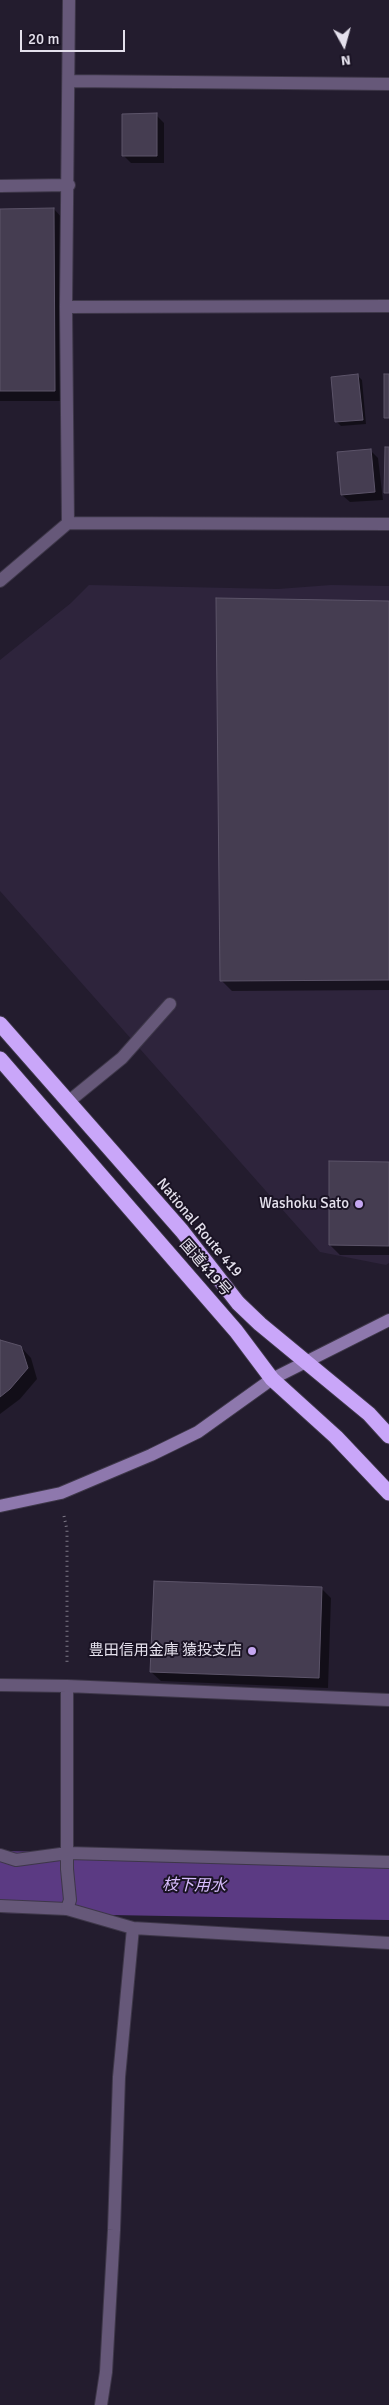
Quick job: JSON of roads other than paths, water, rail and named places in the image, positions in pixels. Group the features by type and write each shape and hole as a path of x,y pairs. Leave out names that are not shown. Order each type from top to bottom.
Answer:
{"highway":[{"name":"National Route 419","path":"0,1024 182,1231 238,1303 260,1324 369,1414 389,1436"},
{"name":"国道419号","path":"0,1059 236,1331 272,1379 336,1437 389,1493"}],"street":[{"path":"68,523 66,307 69,185 69,0"},
{"path":"69,81 389,84"},
{"path":"0,186 69,185"},
{"path":"66,307 389,306"},
{"path":"0,581 68,523 389,524"},
{"path":"68,1102 122,1058 170,1004"},
{"path":"0,1506 61,1494 198,1432 272,1379 389,1320"},
{"path":"0,1685 67,1686 389,1700"},
{"path":"67,1686 68,1905"},
{"path":"0,1855 16,1860 68,1853 389,1862"},
{"path":"0,1906 68,1905 133,1928 389,1943"},
{"path":"101,2405 106,2372 114,2240 119,2077 133,1928"}],"waterway":[{"name":"枝下用水","path":"0,1882 389,1889"}],"place":[{"name":"Washoku Sato","path":"359,1204"},
{"name":"豊田信用金庫 猿投支店","path":"252,1651"}]}
